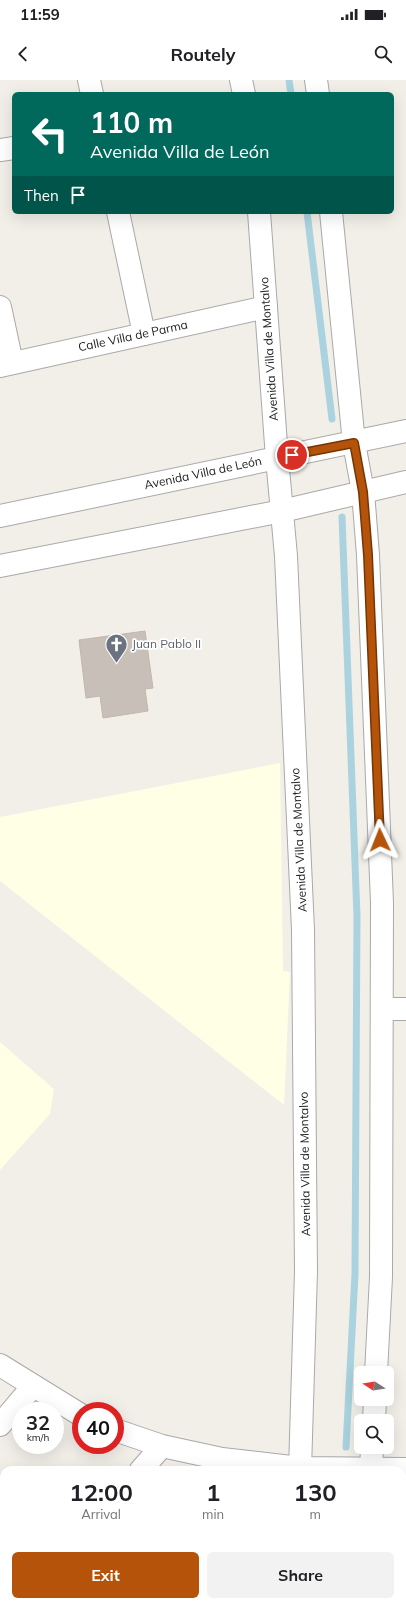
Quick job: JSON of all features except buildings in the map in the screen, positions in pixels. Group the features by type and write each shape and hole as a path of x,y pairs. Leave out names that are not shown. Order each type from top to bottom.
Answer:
{"street":[{"path":"89,80 92,92"},
{"path":"241,80 244,92"},
{"path":"316,80 318,92"},
{"path":"0,150 12,148"},
{"path":"118,214 144,334"},
{"name":"Avenida Villa de Montalvo","path":"259,214 287,572 303,930 306,1271 300,1466"},
{"path":"331,214 354,443 363,492 368,555 382,903 381,1277 376,1366"},
{"path":"0,307 6,364"},
{"name":"Calle Villa de Parma","path":"6,364 266,307"},
{"name":"Avenida Villa de León","path":"0,516 406,431"},
{"path":"0,566 282,511 406,482"},
{"path":"382,1009 406,1009"},
{"path":"0,1365 72,1410"},
{"path":"0,1425 33,1386"},
{"path":"124,1433 162,1446 222,1459 277,1466"},
{"path":"144,1466 162,1446"},
{"path":"331,1466 372,1462 391,1466"}],"shaded area":[{"path":"280,763 283,971 290,972 284,1105 0,881 0,817"},
{"path":"0,1042 54,1089 50,1114 0,1170"}],"waterway":[{"path":"289,80 291,92"},
{"path":"307,214 332,419"},
{"path":"342,517 357,916 355,1274 346,1447"}],"place":[{"name":"Juan Pablo II","path":"116,664"}],"route":[{"path":"292,455 354,443 363,492 368,555 380,840"}]}
